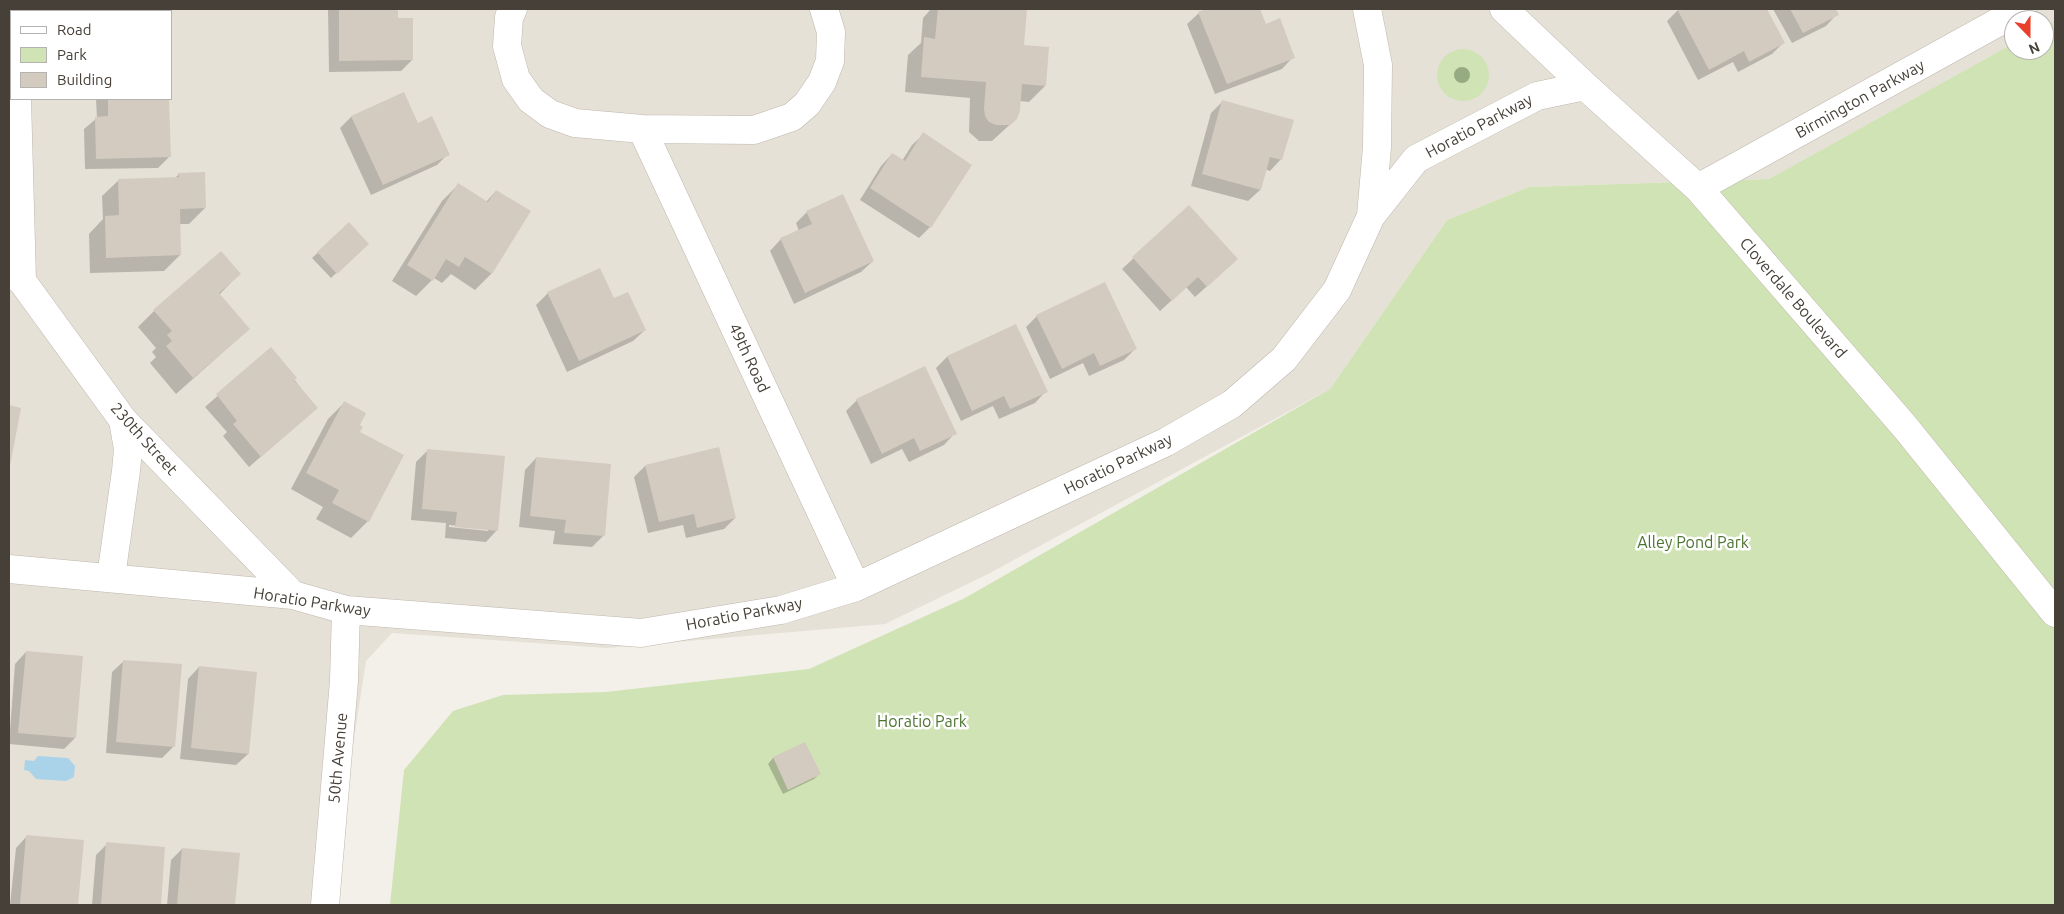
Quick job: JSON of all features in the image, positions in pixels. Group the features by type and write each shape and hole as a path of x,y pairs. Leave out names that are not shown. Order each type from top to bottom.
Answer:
{"street":[{"path":"513,9 509,17 506,46 516,79 531,100 550,114 575,123 642,129 754,130 792,117 807,104 822,82 830,61 831,32 824,9"},
{"name":"Horatio Parkway","path":"1367,9 1378,65 1377,147 1371,216"},
{"name":"Cloverdale Boulevard","path":"1504,9 1585,86 1698,188 1905,427 2055,613"},
{"name":"Birmington Parkway","path":"1698,188 2022,9"},
{"name":"Horatio Parkway","path":"9,569 293,595 346,610 641,633 781,610 856,587 1166,442 1232,404 1284,360 1337,290 1371,216 1416,159 1537,96 1585,86"},
{"path":"15,276 17,100"},
{"name":"49th Road","path":"642,129 856,587"},
{"name":"230th Street","path":"15,276 123,420 293,595"},
{"path":"111,577 128,450 123,420"},
{"name":"50th Avenue","path":"325,905 344,681 346,610"}],"shaded area":[{"path":"9,9 2055,9 2054,21 2054,10 2004,10 2004,49 1769,179 1529,187 1447,220 1330,389 988,574 885,624 607,648 392,633 366,661 343,809 332,905 9,905"}],"green space":[{"name":"Alley Pond Park","path":"2054,21 2055,905 390,905 404,770 453,711 503,695 606,692 809,669 965,598 1330,389 1447,220 1529,187 1769,179 2004,49 2004,60 2054,60"},
{"path":"1463,49 1473,51 1481,57 1487,65 1489,75 1487,85 1481,93 1473,99 1463,101 1453,99 1445,93 1439,85 1437,75 1439,65 1445,57 1453,51"}],"water":[{"path":"38,756 68,758 75,766 74,777 66,781 36,779 29,771 24,770 25,760 34,761"}],"building":[{"path":"165,9 166,10 105,10"},
{"path":"339,9 398,9 398,18 413,18 413,60 339,61"},
{"path":"938,9 1027,9 1024,45 1049,47 1046,86 1022,84 1020,111 1017,119 1010,125 996,125 989,122 985,116 986,82 921,77 924,37 935,39"},
{"path":"1206,9 1260,9 1266,24 1280,18 1295,58 1227,84 1198,12"},
{"path":"1677,9 1767,9 1785,43 1749,62 1744,51 1709,70"},
{"path":"1790,9 1836,9 1839,15 1803,33"},
{"path":"404,92 418,123 432,116 450,155 383,185 351,116"},
{"path":"108,100 169,100 171,157 96,159 95,117 108,116"},
{"path":"1222,100 1294,120 1282,160 1270,157 1261,190 1202,174"},
{"path":"923,132 972,165 931,228 870,188 892,153 905,161"},
{"path":"205,172 206,208 180,209 181,255 106,258 105,216 119,215 118,179 179,177 178,173"},
{"path":"458,183 488,202 496,190 531,211 492,274 465,257 459,267 446,259 433,281 407,265"},
{"path":"843,194 874,261 805,293 780,238 812,224 806,211"},
{"path":"1189,205 1238,259 1207,287 1198,277 1172,301 1132,257"},
{"path":"349,222 369,244 337,274 317,252"},
{"path":"221,251 241,274 219,293 250,329 193,378 166,346 172,341 167,335 172,331 153,310"},
{"path":"600,268 614,298 628,292 646,330 579,361 547,292"},
{"path":"1105,282 1137,349 1100,366 1094,353 1062,369 1036,315"},
{"path":"1016,324 1048,392 1010,409 1004,396 972,411 947,356"},
{"path":"271,347 297,378 294,380 318,408 261,457 233,424 237,421 216,394"},
{"path":"925,366 957,434 920,451 914,438 882,454 856,399"},
{"path":"344,401 366,413 360,425 363,427 360,432 404,455 369,522 332,503 339,490 306,473"},
{"path":"9,405 21,408 10,466 9,466"},
{"path":"719,447 736,518 697,528 694,514 659,522 645,465"},
{"path":"427,449 505,456 498,531 455,527 457,512 422,509"},
{"path":"536,457 611,464 605,536 564,533 566,520 530,516"},
{"path":"26,651 83,656 76,738 18,733"},
{"path":"123,660 182,664 175,747 116,742"},
{"path":"199,666 257,672 249,754 191,748"},
{"path":"805,742 821,774 788,790 773,757"},
{"path":"26,835 84,840 78,905 20,905"},
{"path":"106,842 165,847 161,905 101,905"},
{"path":"182,848 240,853 235,905 177,905"}],"park label":[{"name":"Horatio Park","path":"922,722"}]}
